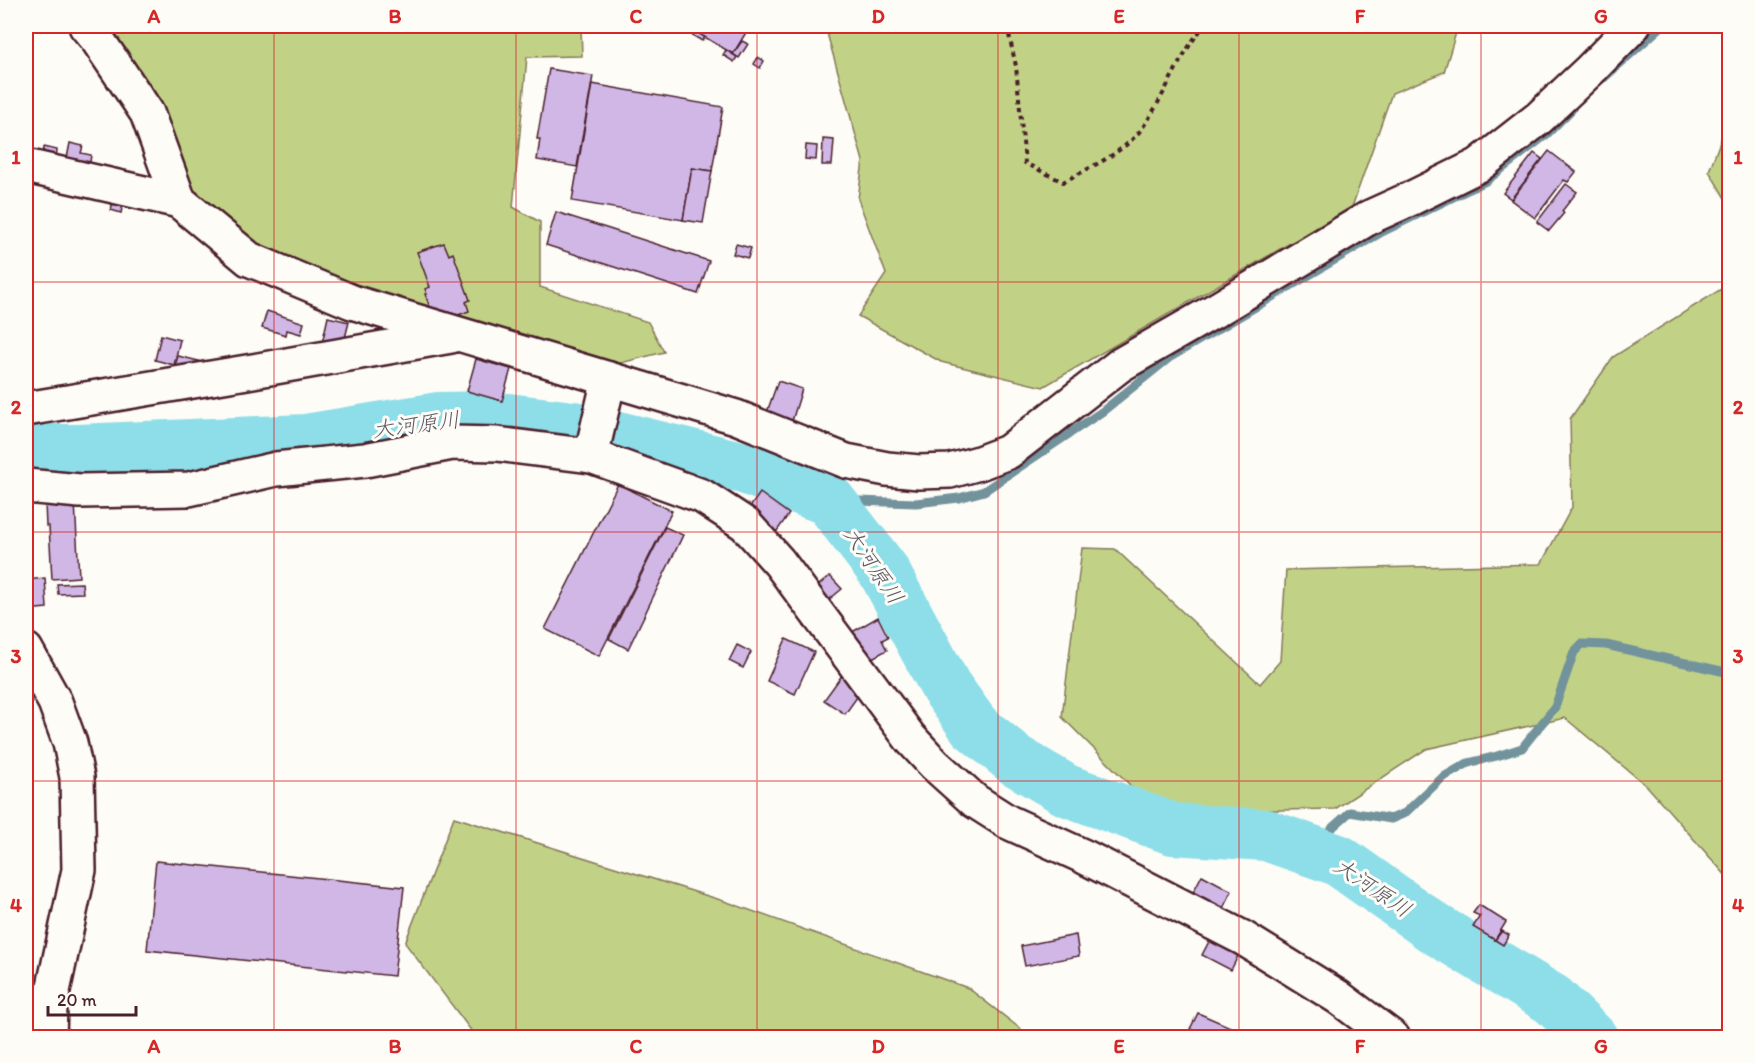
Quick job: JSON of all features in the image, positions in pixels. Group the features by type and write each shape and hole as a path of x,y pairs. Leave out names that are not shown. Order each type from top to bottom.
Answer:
{"street":[{"path":"86,26 147,113 179,201"},
{"path":"26,166 179,201 249,259 352,302 736,417 846,460 886,469 920,472 950,471 1008,452 1120,365 1370,217 1479,165 1539,118 1633,26"},
{"path":"26,409 459,334"},
{"path":"596,437 609,379"},
{"path":"26,486 80,490 189,489 276,469 365,460 452,443 497,444 596,437 702,496 745,524 778,562 910,738 934,764 975,801 1008,822 1085,857 1243,938 1338,997 1393,1038"},
{"path":"26,650 55,702 70,743 78,777 80,870 50,1005 49,1038"}],"path":[{"path":"1007,26 1016,66 1025,163 1064,182 1119,151 1144,126 1192,39 1204,26"}],"green space":[{"path":"106,26 581,26 582,56 527,57 513,207 540,222 540,287 648,322 664,352 613,365 373,295 251,242 194,194 128,51"},
{"path":"825,26 1458,26 1444,72 1392,93 1352,207 1043,387 941,362 858,316 886,274 858,199 863,161"},
{"path":"1729,118 1729,205 1709,171"},
{"path":"1729,284 1729,879 1648,787 1565,718 1426,749 1335,809 1157,812 1062,717 1082,548 1115,549 1260,684 1280,661 1286,570 1541,564 1572,507 1570,419 1613,357"},
{"path":"454,817 727,902 968,988 1031,1037 476,1037 405,943"},
{"path":"1729,995 1729,1037 1722,1037"}],"building":[{"path":"677,26 686,26 705,37 702,41"},
{"path":"686,26 750,26 733,54"},
{"path":"742,41 748,44 739,58 733,54"},
{"path":"726,50 737,57 734,62 723,55"},
{"path":"758,57 764,61 760,68 754,64"},
{"path":"549,69 593,76 577,167 537,160 540,139 537,139"},
{"path":"592,84 723,107 712,171 692,168 683,220 572,201"},
{"path":"823,139 834,140 832,165 822,165"},
{"path":"70,143 83,146 81,153 91,155 89,168 66,163"},
{"path":"806,145 817,146 816,160 805,159"},
{"path":"44,147 57,150 56,159 43,156"},
{"path":"1549,151 1576,172 1568,182 1564,180 1535,218 1511,200"},
{"path":"1534,153 1542,159 1511,199 1503,193"},
{"path":"692,168 712,171 703,223 683,220"},
{"path":"1566,184 1577,192 1549,231 1537,222"},
{"path":"113,201 123,204 121,213 111,210"},
{"path":"556,212 709,261 698,294 546,245"},
{"path":"444,243 449,255 453,253 470,300 466,302 469,311 436,323 425,294 427,294 425,289 430,287 417,252"},
{"path":"736,244 751,248 748,258 733,254"},
{"path":"267,311 304,323 301,334 287,330 286,335 262,328"},
{"path":"328,317 349,322 340,358 320,352"},
{"path":"161,335 180,340 174,365 155,360"},
{"path":"178,356 199,361 195,377 178,373 179,367 175,366"},
{"path":"476,359 511,369 502,401 467,391"},
{"path":"778,381 802,389 792,421 767,412"},
{"path":"618,484 672,511 599,656 545,629"},
{"path":"760,493 789,514 772,538 743,517"},
{"path":"75,502 79,577 52,579 49,526 46,526 45,503"},
{"path":"665,527 683,535 628,649 609,639"},
{"path":"830,576 842,589 821,606 810,592"},
{"path":"45,578 47,608 26,610 26,580"},
{"path":"82,583 83,593 58,594 57,584"},
{"path":"878,617 888,637 882,640 887,650 863,663 847,635"},
{"path":"786,639 814,652 795,694 767,681"},
{"path":"737,645 751,652 743,668 729,661"},
{"path":"845,671 865,686 845,714 824,700"},
{"path":"156,861 404,887 394,976 147,950"},
{"path":"1202,875 1232,891 1219,916 1189,900"},
{"path":"1479,905 1506,922 1495,940 1473,927 1480,916 1473,913"},
{"path":"1502,931 1509,935 1503,945 1495,940"},
{"path":"1214,932 1242,948 1231,970 1202,955"},
{"path":"1076,935 1079,956 1025,966 1021,946"},
{"path":"1198,1013 1242,1032 1239,1038 1209,1038 1190,1029"}],"waterway":[{"path":"1604,78 1662,26"},
{"path":"829,500 916,503 959,498 984,491 1103,411 1169,358 1382,232 1486,181 1546,135 1572,109"},
{"name":"大河原川","path":"26,450 78,450 306,440 439,418 491,417 581,428 744,468 829,500 883,570 946,687 974,726 1015,760 1066,790 1173,829 1266,835 1338,860 1434,928 1553,1000 1592,1038"},
{"path":"1317,853 1333,827 1350,812 1391,819 1405,813 1442,778 1468,763 1522,748 1555,707 1574,652 1582,644 1606,645 1730,673"}]}
